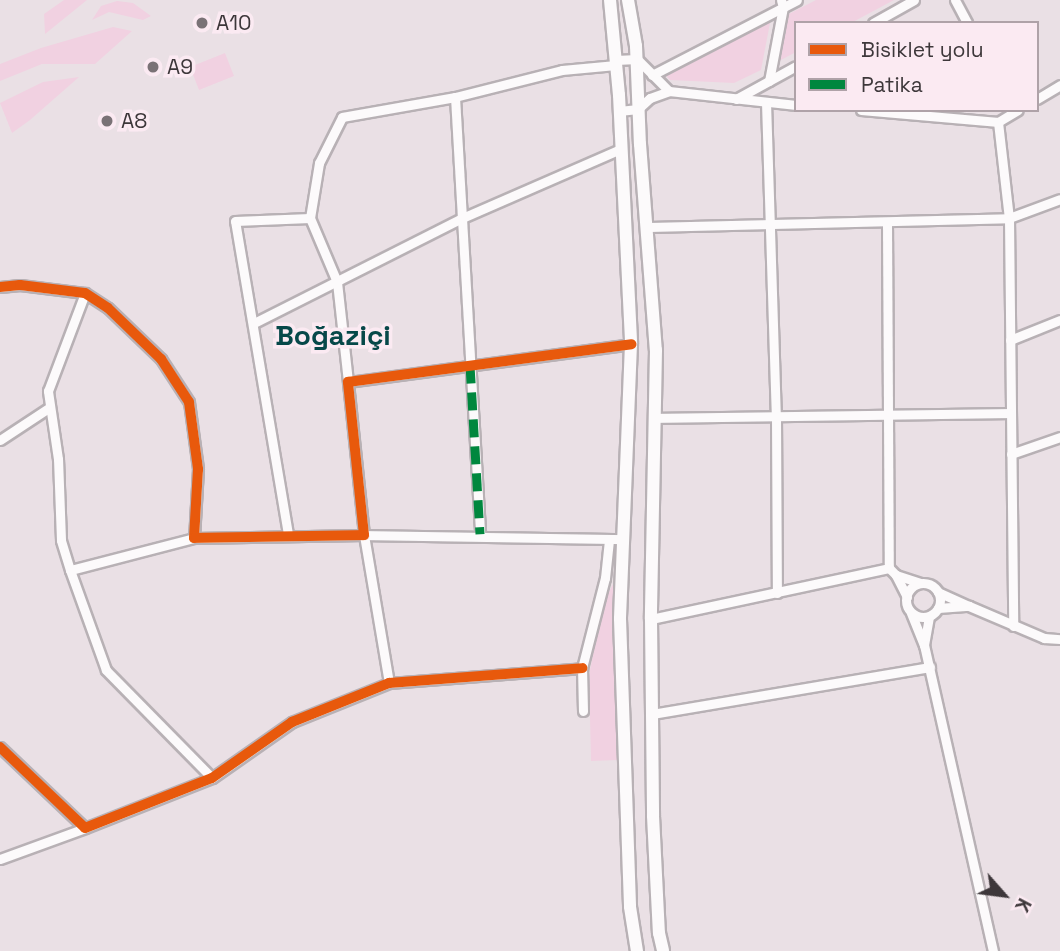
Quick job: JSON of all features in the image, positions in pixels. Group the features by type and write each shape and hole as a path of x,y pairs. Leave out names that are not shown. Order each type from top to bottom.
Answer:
{"main road":[{"path":"610,0 619,111 631,344 621,632 630,906 637,951"},
{"path":"628,0 637,59 638,109 649,227 656,350 653,418 652,714 654,842 659,933 663,951"}],"street":[{"path":"652,75 782,4 797,0"},
{"path":"877,21 914,0"},
{"path":"955,0 966,21"},
{"path":"769,81 782,4"},
{"path":"389,683 364,535 337,282 310,218 319,163 342,117 455,97 562,70 637,59 669,91"},
{"path":"735,99 794,67"},
{"path":"1039,98 1060,85"},
{"path":"619,111 638,109 650,98 669,91 794,105"},
{"path":"455,97 480,534"},
{"path":"766,102 776,417 777,593"},
{"path":"891,112 998,122 1015,112"},
{"path":"998,122 1009,218 1013,626"},
{"path":"254,323 462,218 621,149"},
{"path":"649,227 1009,218 1060,199"},
{"path":"288,534 235,221 310,218"},
{"path":"887,222 887,416 893,572 906,597 930,667 993,951"},
{"path":"0,287 20,285 85,293 108,308 161,359 189,402 198,469 194,538"},
{"path":"85,293 48,391 58,459 61,540 106,670 212,778"},
{"path":"1010,340 1060,320"},
{"path":"348,382 631,344"},
{"path":"0,440 50,407"},
{"path":"653,418 1009,413"},
{"path":"1011,454 1060,437"},
{"path":"70,570 194,538 288,534 480,534 624,539"},
{"path":"583,711 583,668 605,578 609,539"},
{"path":"651,620 893,572 1013,626 1044,638 1060,639"},
{"path":"906,597 911,588 922,583"},
{"path":"938,592 938,608"},
{"path":"911,613 920,617 929,616 938,608 970,606"},
{"path":"924,645 929,616"},
{"path":"652,714 930,667"},
{"path":"0,859 212,778 292,722 389,683 583,668"},
{"path":"0,747 85,828"}],"shaded area":[{"path":"64,0 87,0 45,34 44,14"},
{"path":"816,0 894,0 855,21 794,21 794,53 779,61 787,15"},
{"path":"117,1 133,3 151,16 143,20 109,12 92,20 101,6"},
{"path":"771,18 761,70 734,83 670,80 664,74"},
{"path":"113,27 132,31 95,64 42,64 0,81 0,64 41,48"},
{"path":"225,53 234,76 199,90 190,67"},
{"path":"79,77 12,133 0,103 43,82"},
{"path":"615,581 618,760 591,761 589,676 602,604"}],"marked path":[{"path":"470,365 480,534"}],"cycle path":[{"path":"0,287 20,285 85,293 108,308 161,359 189,402 198,469 194,538 364,535 348,382 631,344"},
{"path":"0,747 85,828 212,778 292,722 389,683 582,668"}],"place":[{"name":"A10","path":"202,23"},
{"name":"A9","path":"153,67"},
{"name":"A8","path":"107,121"}],"district":[{"name":"Boğaziçi","path":"333,335"}]}
